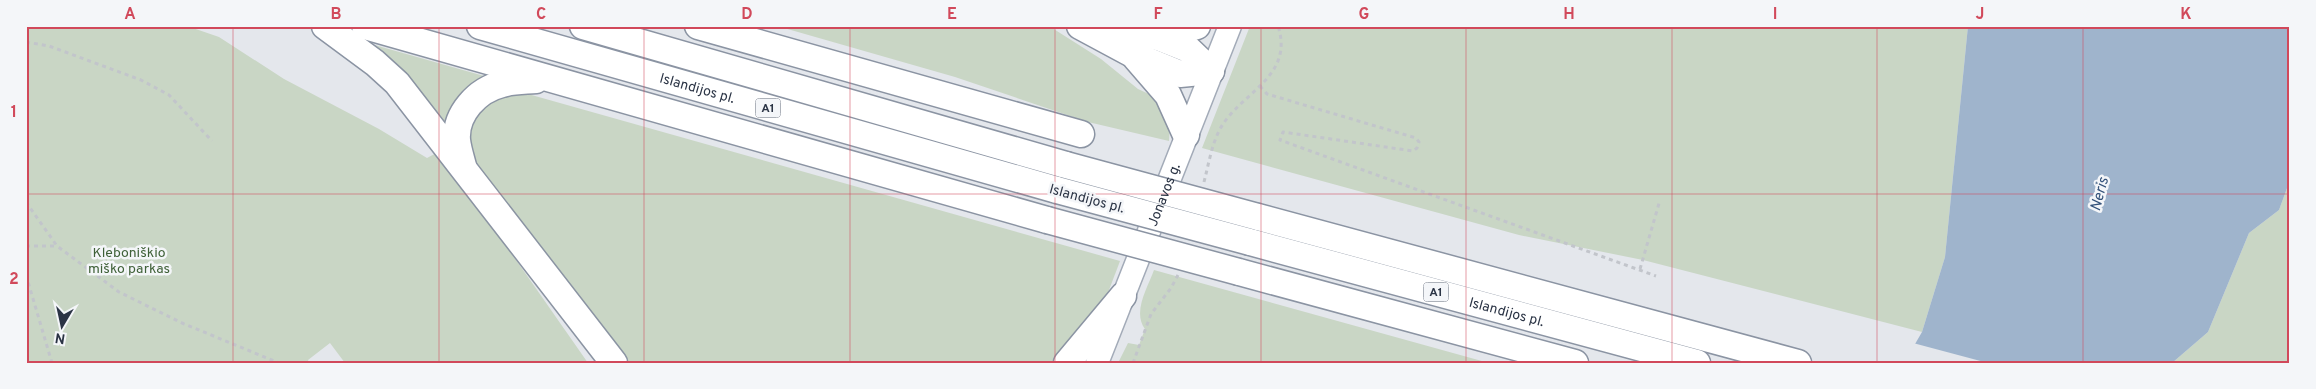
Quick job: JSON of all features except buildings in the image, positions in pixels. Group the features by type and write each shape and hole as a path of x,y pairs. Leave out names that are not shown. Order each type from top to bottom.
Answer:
{"highway":[{"path":"325,26 375,63 397,84 463,166 614,363"},
{"path":"365,26 1047,220 1575,363"},
{"name":"Islandijos pl.","path":"480,26 1057,190 1697,363"},
{"path":"698,26 1081,134"},
{"path":"1080,26 1134,55 1180,74 1211,71"},
{"path":"1109,26 1158,37 1188,49 1211,71"},
{"path":"1158,37 1197,26"},
{"name":"Islandijos pl.","path":"594,28 1066,165 1798,363"},
{"path":"1134,55 1168,95 1186,135"},
{"path":"463,166 457,139 459,124 466,109 475,98 486,90 502,84 549,78"},
{"path":"1067,363 1123,296"}],"main road":[{"name":"Jonavos g.","path":"1098,363 1230,26"}],"path":[{"path":"26,42 49,46 141,80 169,95 212,141"},
{"path":"1260,86 1267,94 1416,138 1418,142 1417,148 1413,151 1282,132 1280,140 1588,253 1640,269 1656,276"},
{"path":"1640,269 1660,200"},
{"path":"26,202 57,246 119,292 182,322 279,363"},
{"path":"26,246 57,246"},
{"path":"26,275 52,363"}],"green space":[{"name":"Kleboniškio miško parkas","path":"26,26 187,26 219,37 284,79 379,129 427,158 440,151 588,363 345,363 330,343 308,360 309,363 26,363"},
{"path":"777,26 1049,26 1101,59 1138,89 1151,95 1161,106 1170,123 1169,141 1088,122 955,77"},
{"path":"1250,26 1968,26 1945,257 1922,332 1643,260 1519,235 1202,148"},
{"path":"364,42 484,76 487,78 450,135"},
{"path":"511,93 528,94 1120,261 1100,314 1052,363 628,363 475,165 469,152 468,126 484,103"},
{"path":"2290,180 2290,363 2172,363 2208,332 2249,233 2279,210"},
{"path":"1154,270 1489,363 1118,363 1128,343 1139,345 1145,329 1140,315 1142,300"}],"water":[{"name":"Neris","path":"1968,26 2290,26 2290,180 2279,210 2249,233 2208,332 2172,363 1904,363 1922,332 1945,257"}],"pier":[{"path":"1913,343 1988,363 1902,363"}]}
